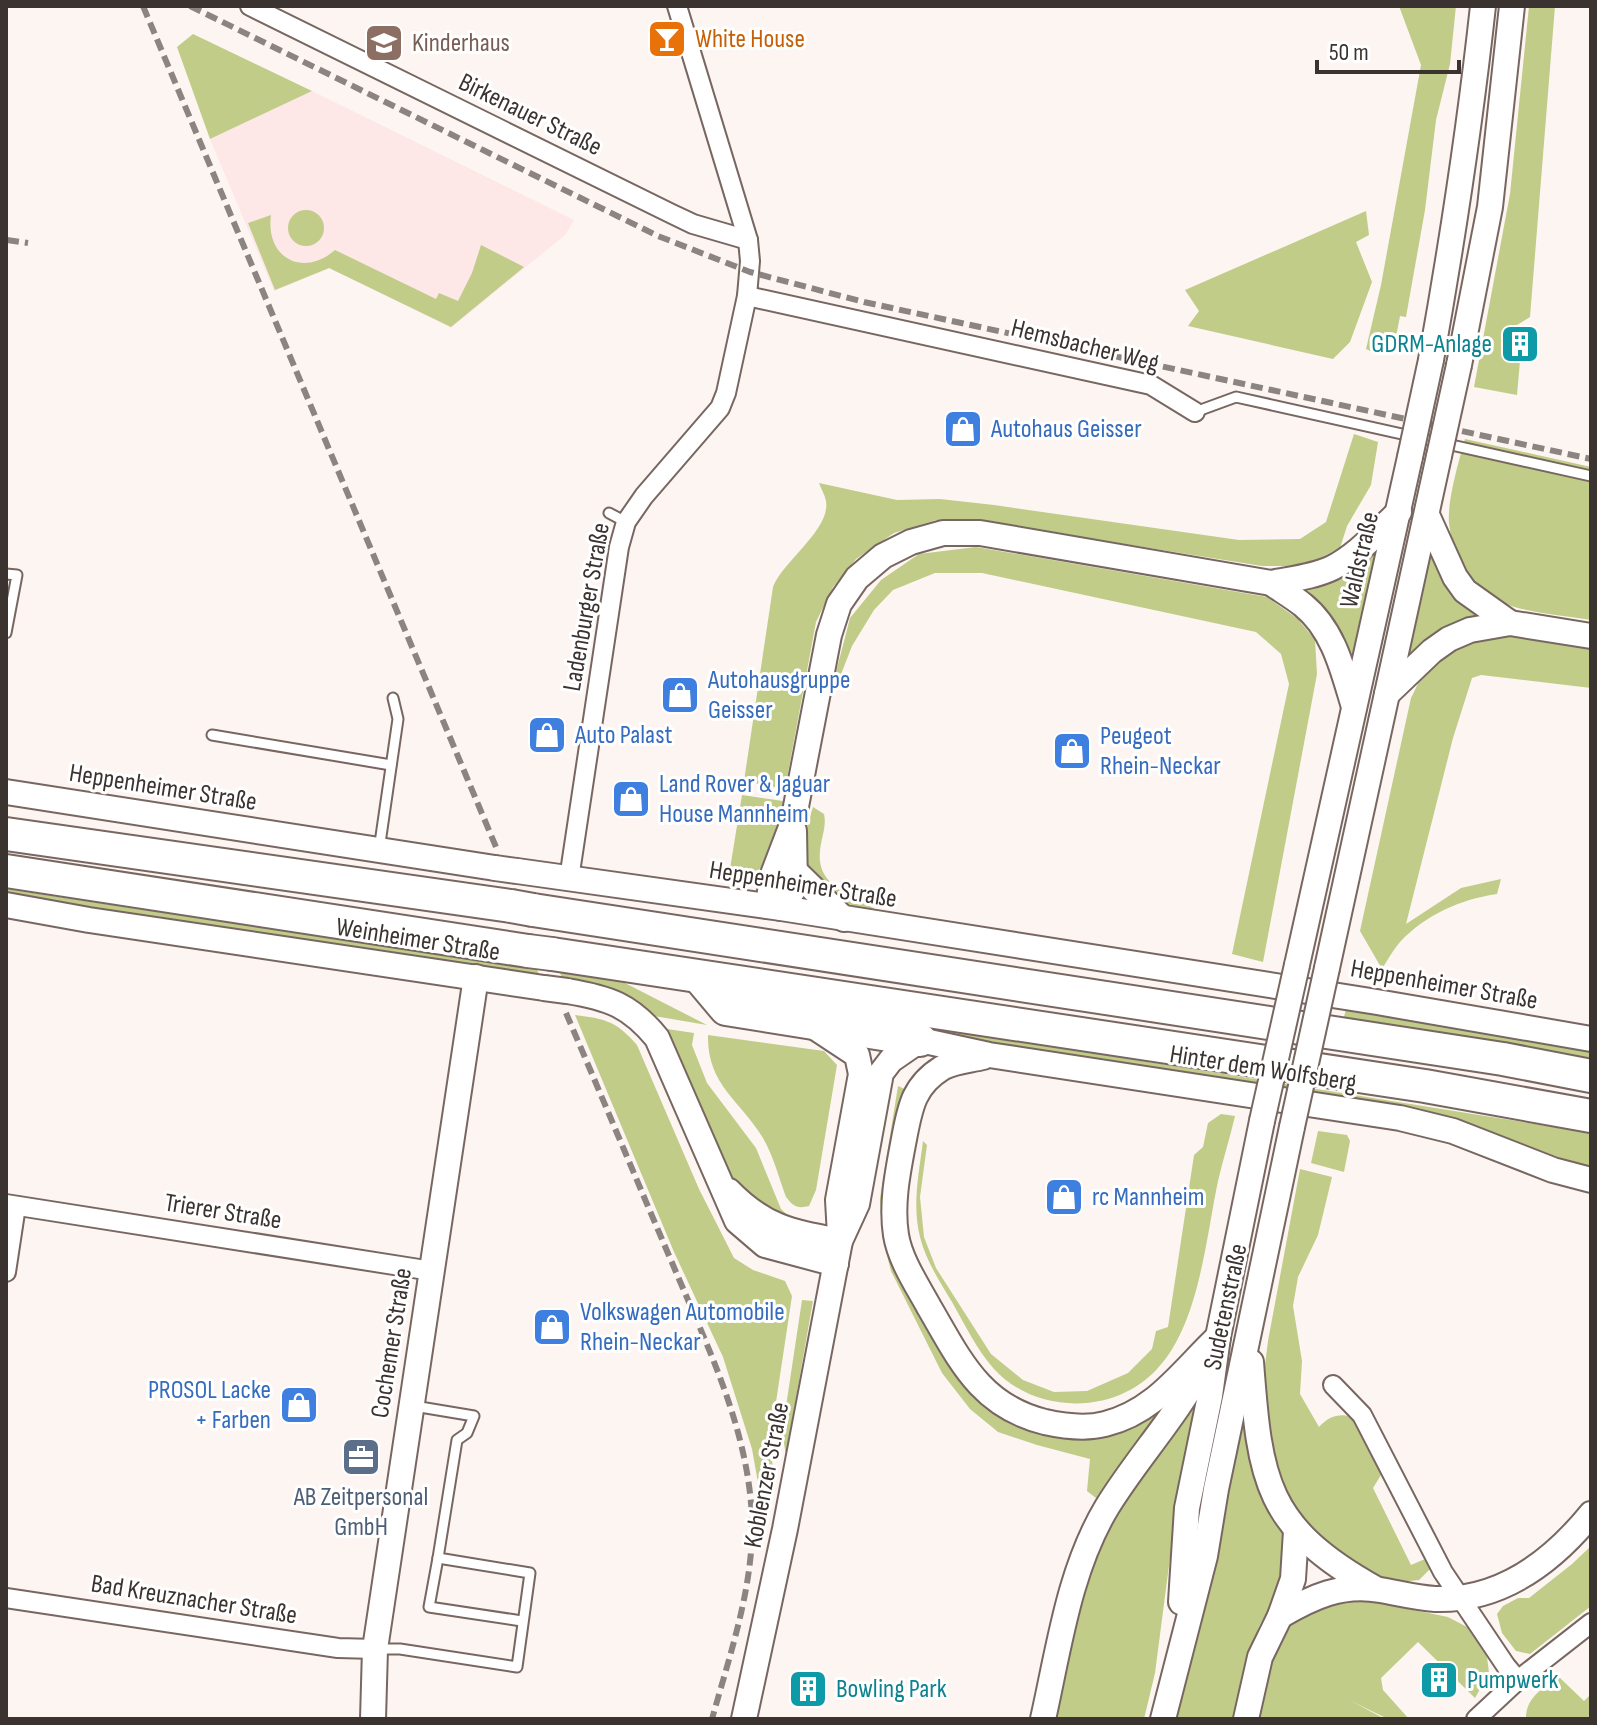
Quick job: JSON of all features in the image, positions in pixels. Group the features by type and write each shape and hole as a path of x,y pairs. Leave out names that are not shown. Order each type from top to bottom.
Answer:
{"highway":[{"path":"6,834 713,936 1503,1059 1591,1076"},
{"path":"6,871 540,952 709,983 1425,1086 1591,1116"},
{"path":"709,983 726,1009 920,1040"}],"main road":[{"name":"Waldstraße","path":"1262,1121 1431,360 1471,119 1483,6"},
{"path":"1387,694 1490,207 1512,6"},
{"path":"775,907 772,877 796,805 829,635 839,604 857,578 883,556 911,542 943,533 980,533 1271,583 1332,568 1358,551 1399,512"},
{"path":"1427,515 1455,577 1465,591 1510,623"},
{"path":"1271,583 1305,606 1322,625 1336,649 1355,709"},
{"path":"1387,694 1432,651 1470,630 1510,623 1591,636"},
{"name":"Sudetenstraße","path":"1163,1719 1205,1556 1248,1335 1387,694"},
{"name":"Heppenheimer Straße","path":"6,792 506,870 775,907 1591,1039"},
{"path":"775,907 795,887 796,805"},
{"path":"797,873 844,919"},
{"name":"Weinheimer Straße","path":"6,905 476,977 619,1004 641,1019 657,1038 717,1178 748,1209 775,1226 838,1253"},
{"name":"Cochemer Straße","path":"373,1719 375,1649 476,977"},
{"name":"Koblenzer Straße","path":"804,1020 857,1055 861,1074 838,1200 838,1253"},
{"name":"Koblenzer Straße","path":"744,1719 785,1529 838,1253 857,1204 881,1073 891,1060 920,1040"},
{"name":"Hinter dem Wolfsberg","path":"920,1040 989,1055 1400,1118 1453,1131 1553,1170 1591,1180"},
{"path":"989,1055 943,1066 911,1100 894,1190 897,1237 912,1277 961,1362 987,1394 1021,1416 1062,1426 1103,1425 1139,1411 1163,1394 1218,1337"},
{"name":"Sudetenstraße","path":"1177,1657 1187,1508 1262,1121"},
{"path":"1248,1335 1257,1436 1274,1498 1296,1531 1326,1558 1376,1589"},
{"path":"1043,1719 1072,1595 1088,1545 1107,1506 1190,1391 1218,1337"},
{"path":"1280,1616 1314,1597 1334,1591 1376,1589 1433,1599 1461,1598 1489,1592 1545,1561 1573,1536 1591,1514"},
{"path":"1246,1719 1260,1657 1280,1616 1293,1579 1296,1531"}],"street":[{"name":"Birkenauer Straße","path":"250,6 693,224 748,240"},
{"name":"Ladenburger Straße","path":"569,879 619,547 617,517 644,496 720,408 747,296 748,240 677,6"},
{"name":"Hemsbacher Weg","path":"747,296 1151,385 1195,412"},
{"name":"Trierer Straße","path":"11,1205 432,1271"},
{"path":"6,1272 11,1205"},
{"path":"1333,1385 1362,1415 1443,1572 1518,1680"},
{"name":"Bad Kreuznacher Straße","path":"6,1598 338,1648 375,1649"},
{"path":"1488,1715 1518,1680 1591,1623"}],"lane":[{"name":"Hemsbacher Weg","path":"1195,412 1236,397 1591,476"},
{"path":"6,574 17,575 6,633"},
{"path":"379,850 398,719 393,698"},
{"path":"212,735 391,765"},
{"path":"410,1405 474,1416 467,1433 457,1440 429,1607 522,1621"},
{"path":"375,1649 400,1649 517,1667 530,1573 438,1558"}],"shaded area":[{"path":"312,91 574,220 565,235 451,328 330,268 274,291 210,139"}],"green space":[{"path":"1399,6 1456,6 1450,64 1436,120 1425,210 1406,317 1400,316 1396,337 1379,334 1375,353 1366,349 1381,285 1421,65"},
{"path":"1529,6 1555,6 1530,317 1517,325 1514,352 1520,361 1517,395 1474,387 1510,194"},
{"path":"193,34 312,91 210,139 177,47"},
{"path":"306,210 319,215 324,228 319,241 306,246 293,241 288,228 293,215"},
{"path":"1366,211 1369,235 1356,242 1372,282 1350,342 1333,359 1188,326 1199,311 1185,290"},
{"path":"271,215 274,243 289,259 299,263 311,262 335,250 436,299 439,293 458,301 481,245 524,267 451,327 329,268 275,290 248,223"},
{"path":"1354,434 1378,442 1371,485 1347,526 1340,548 1304,566 1262,566 1005,525 936,520 894,533 856,559 833,587 816,622 785,789 744,781 773,587 814,534 826,512 826,501 819,483 897,500 940,499 994,505 1239,540 1300,539 1326,522"},
{"path":"1465,439 1591,467 1591,620 1518,608 1491,596 1470,577 1456,552 1449,523 1452,493"},
{"path":"1433,542 1465,602 1482,618 1407,661"},
{"path":"1380,543 1353,666 1291,586"},
{"path":"976,547 1267,597 1298,619 1315,640 1317,674 1263,962 1232,954 1289,684 1281,654 1256,632 982,573 935,573 893,590 874,610 852,646 838,682 835,676 850,618 881,580 919,554"},
{"path":"1502,635 1591,647 1591,688 1481,675 1472,678 1453,738 1406,924 1461,888 1501,879 1497,894 1457,904 1432,916 1400,942 1382,969 1360,931 1411,698 1426,669 1442,654 1471,641"},
{"path":"742,795 783,801 780,826 770,855 747,882 728,881"},
{"path":"813,807 824,814 825,819 820,851 824,874 840,890 882,913 845,903 814,881 803,849 806,820 809,820"},
{"path":"6,889 537,969 540,977 6,895"},
{"path":"560,973 621,981 707,1025 654,1016 630,996 608,988 563,980"},
{"path":"1346,1009 1502,1033 1591,1051 1591,1059 1344,1017"},
{"path":"575,1015 610,1022 637,1045 699,1189 734,1258 753,1270 785,1281 792,1296 771,1435 773,1477 765,1533 760,1530 760,1494 752,1449 723,1357 674,1252"},
{"path":"886,1020 1591,1133 1591,1169 1451,1118 885,1028"},
{"path":"667,1029 694,1033 692,1045 707,1083 756,1148 781,1209 795,1222 749,1199 731,1176"},
{"path":"708,1035 824,1051 837,1065 816,1190 809,1206 796,1206 786,1197 763,1138 719,1080 709,1052"},
{"path":"898,1086 909,1091 887,1194 968,1388 1118,1432 1164,1410 1101,1502 1087,1491 1090,1459 998,1432 970,1409 942,1373 891,1271 882,1236 880,1198"},
{"path":"1221,1114 1235,1116 1218,1181 1199,1280 1183,1329 1157,1369 1140,1384 1120,1395 1076,1404 1031,1395 1011,1384 994,1369 977,1346 923,1246 916,1201 923,1141 927,1145 920,1197 924,1237 936,1268 991,1354 1023,1380 1054,1392 1087,1391 1128,1373 1152,1349 1156,1331 1168,1327 1194,1155 1203,1147 1208,1123"},
{"path":"1318,1131 1347,1135 1350,1141 1344,1172 1311,1163"},
{"path":"1300,1169 1332,1177 1318,1235 1298,1277 1293,1306 1302,1361 1300,1394 1319,1427 1337,1416 1358,1418 1384,1470 1373,1488 1411,1565 1425,1559 1430,1569 1419,1580 1400,1582 1367,1573 1306,1527 1279,1489 1261,1397 1268,1341"},
{"path":"802,1300 813,1301 786,1455 782,1433"},
{"path":"1201,1388 1174,1527 1155,1673 1144,1719 1051,1719 1075,1610 1113,1511"},
{"path":"1242,1410 1249,1460 1262,1498 1286,1537 1285,1580 1259,1626 1234,1719 1177,1719"},
{"path":"1591,1546 1591,1606 1530,1654 1516,1651 1502,1633 1497,1614 1503,1606 1518,1598 1529,1598"},
{"path":"1360,1599 1448,1617 1467,1627 1487,1657 1489,1673 1475,1698 1418,1642 1381,1678 1383,1690 1409,1719 1388,1719 1351,1701 1385,1719 1255,1719 1267,1664 1283,1631 1305,1608"},
{"path":"1559,1677 1584,1701 1591,1694 1591,1719 1526,1719 1532,1699"}],"railway":[{"path":"143,6 496,847"},
{"path":"190,6 658,236 750,272 864,302 1591,459"},
{"path":"7,240 28,243"},
{"path":"566,1013 712,1357 743,1451 752,1518 749,1569 740,1620 712,1719"}],"place":[{"name":"White House","path":"667,39"},
{"name":"Kinderhaus","path":"384,43"},
{"name":"GDRM-Anlage","path":"1520,344"},
{"name":"Autohaus Geisser","path":"963,429"},
{"name":"Autohausgruppe Geisser","path":"680,695"},
{"name":"Auto Palast","path":"547,735"},
{"name":"Peugeot Rhein-Neckar","path":"1072,751"},
{"name":"Land Rover & Jaguar House Mannheim","path":"631,799"},
{"name":"rc Mannheim","path":"1064,1197"},
{"name":"Volkswagen Automobile Rhein-Neckar","path":"552,1327"},
{"name":"PROSOL Lacke + Farben","path":"299,1405"},
{"name":"AB Zeitpersonal GmbH","path":"361,1457"},
{"name":"Pumpwerk","path":"1439,1680"},
{"name":"Bowling Park","path":"808,1689"}]}
